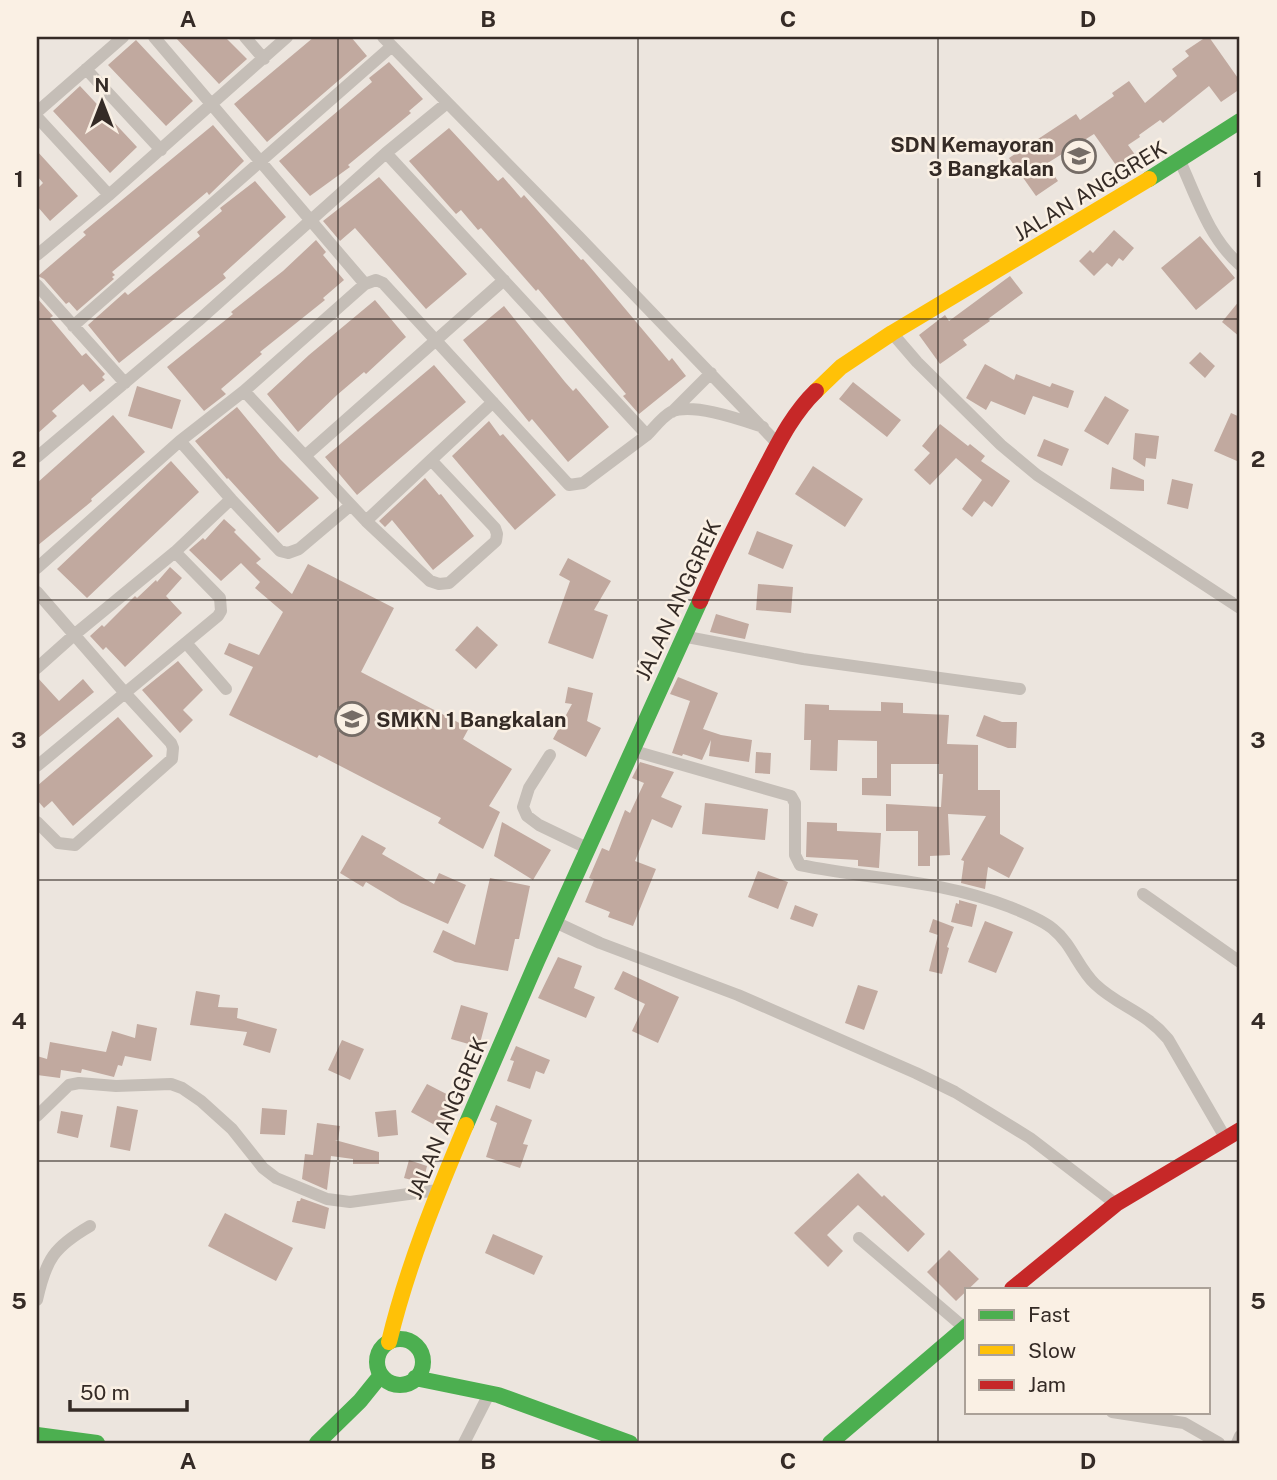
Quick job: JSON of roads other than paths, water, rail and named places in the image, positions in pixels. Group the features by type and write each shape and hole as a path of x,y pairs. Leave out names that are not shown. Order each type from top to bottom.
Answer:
{"street":[{"path":"37,111 123,37"},
{"path":"154,37 365,284"},
{"path":"245,37 264,59"},
{"path":"39,249 109,195 287,37"},
{"path":"74,326 259,161 387,41 778,444"},
{"path":"86,69 161,150"},
{"path":"37,457 447,103"},
{"path":"37,117 109,195"},
{"name":"JALAN ANGGREK","path":"389,1342 400,1300 438,1190 555,922 723,549 778,444 803,404 841,367 892,333 1180,161 1240,121"},
{"path":"386,153 647,435"},
{"path":"1180,161 1212,231 1222,247 1240,265"},
{"path":"37,568 180,441 244,391 365,284 376,280 383,283 566,482 573,486 583,483 647,435 711,373"},
{"path":"304,456 503,280"},
{"path":"37,285 125,383"},
{"path":"892,333 917,362 1019,461 1240,608"},
{"path":"244,391 366,521 429,581 449,583 496,541 497,534 495,528 431,460"},
{"path":"366,521 493,402"},
{"path":"672,412 699,410 731,416 763,427"},
{"path":"180,441 280,551 288,553 299,549 351,505"},
{"path":"37,668 175,552 231,499"},
{"path":"37,766 218,617 221,605 216,592 175,552"},
{"path":"37,592 171,743 173,754 172,759 75,845 58,843 37,821"},
{"path":"682,636 803,659 1020,689"},
{"path":"187,644 226,690"},
{"path":"634,751 791,796 795,803 795,855 800,865 955,889 1025,913 1053,929 1068,945 1095,984 1147,1017 1159,1028 1226,1139"},
{"path":"550,755 529,788 523,807 527,816 539,825 589,849"},
{"path":"1143,894 1240,962"},
{"path":"555,922 600,943 738,995 955,1092 1030,1138 1116,1204"},
{"path":"37,1116 69,1085 171,1084 201,1101 232,1129 263,1168 276,1178 327,1199 350,1202 438,1190"},
{"path":"1013,1288 1116,1204 1240,1130"},
{"path":"37,1300 41,1281 51,1258 65,1240 90,1226"},
{"path":"859,1237 965,1327"},
{"path":"400,1300 408,1341"},
{"path":"830,1443 965,1329"},
{"path":"395,1339 408,1341 418,1349 422,1361 419,1373 404,1384 386,1379 377,1356 384,1345 395,1339"},
{"path":"422,1361 455,1383"},
{"path":"415,1378 455,1383 489,1392 630,1443"},
{"path":"317,1443 342,1422 366,1394 386,1379"},
{"path":"464,1443 489,1392"},
{"path":"1125,1414 1184,1423 1219,1443"},
{"path":"37,1435 97,1443"},
{"path":"1237,1443 1240,1436"}],"place":[{"name":"SDN Kemayoran 3 Bangkalan","path":"1079,156"},
{"name":"SMKN 1 Bangkalan","path":"352,719"}]}
